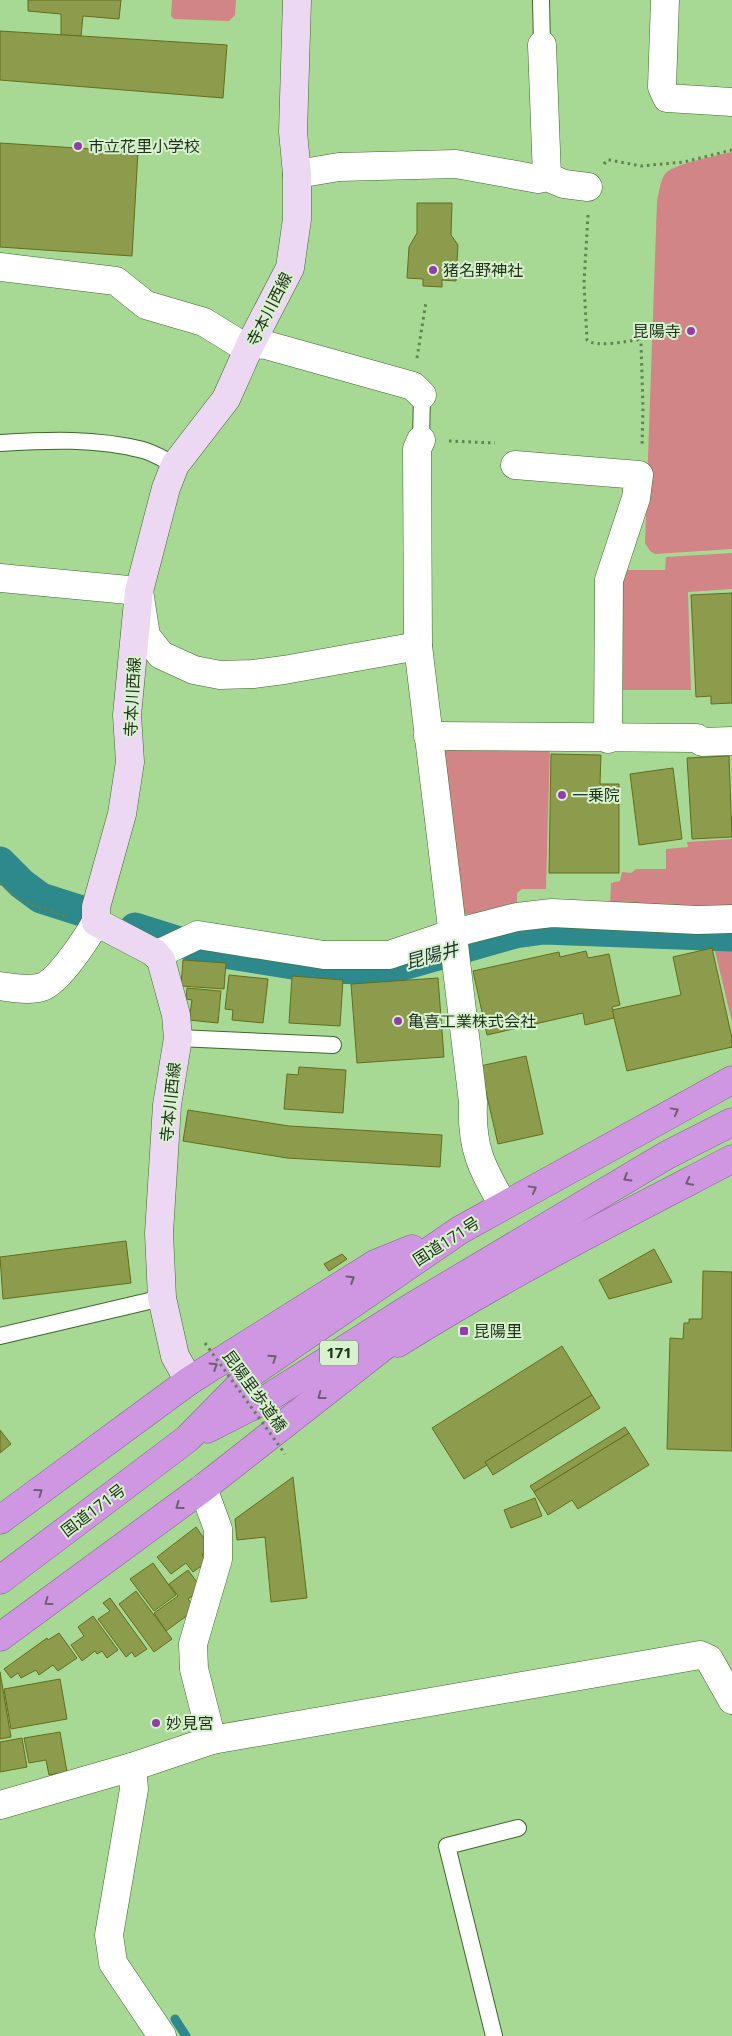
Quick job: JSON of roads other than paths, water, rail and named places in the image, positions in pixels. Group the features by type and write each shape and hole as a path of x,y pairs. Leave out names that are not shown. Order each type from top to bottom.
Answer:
{"highway":[{"name":"国道171号","path":"0,1580 187,1439 253,1372 460,1230 732,1080"},
{"name":"国道171号","path":"187,1439 354,1357 489,1260 667,1155 732,1122"},
{"path":"0,1637 203,1488 354,1357 433,1307 593,1230 732,1159"},
{"path":"0,1520 190,1381 375,1264 460,1230"},
{"path":"354,1357 460,1304 593,1230"},
{"path":"433,1307 489,1260"}],"main road":[{"name":"寺本川西線","path":"96,922 96,907 122,814 130,762 128,715 139,591 166,488 175,465 226,399 251,343 290,268 297,220 297,174 293,132 297,0"},
{"path":"96,922 155,952 162,953"},
{"name":"寺本川西線","path":"162,953 160,960 176,1015 178,1038 168,1105 159,1233 162,1298 175,1356 190,1381"}],"street":[{"path":"665,0 662,88 667,98 732,102"},
{"path":"542,46 547,177"},
{"path":"297,174 339,167 456,164 538,180 547,177 564,184 588,187"},
{"path":"0,267 116,281 146,306 204,322 238,343 266,345 417,391"},
{"path":"421,440 418,449 418,646 473,1102 472,1125 475,1147 489,1180 503,1205"},
{"path":"515,465 638,475 636,498 609,580 608,739"},
{"path":"0,578 139,591 146,636 161,655 194,670 220,675 253,674 284,670 418,646"},
{"path":"428,736 608,739 697,738 702,742 732,741"},
{"path":"162,953 198,935 324,955 388,955 453,947 517,917 552,914 697,920 732,919"},
{"path":"0,986 16,988 41,987 52,982 89,935 96,922"},
{"path":"203,1488 218,1529 218,1559 193,1644 194,1669 212,1740"},
{"path":"0,1805 132,1767 212,1740 700,1655 709,1659 732,1700"},
{"path":"132,1767 134,1789 109,1935 113,1963 162,2036"}],"lane":[{"path":"541,0 542,46"},
{"path":"417,391 421,440"},
{"path":"0,442 73,440 103,443 145,451 175,465"},
{"path":"178,1038 333,1046"},
{"path":"0,1336 162,1298"},
{"path":"494,2036 447,1846 518,1828"}],"waterway":[{"name":"昆陽井","path":"0,862 22,884 41,898 88,913"},
{"name":"昆陽井","path":"135,928 205,950 318,968 375,969 399,966 515,933 544,929 732,936"},
{"path":"175,2019 186,2036"}],"place":[{"name":"市立花里小学校","path":"78,146"},
{"name":"猪名野神社","path":"433,270"},
{"name":"昆陽寺","path":"691,331"},
{"name":"一乗院","path":"562,795"},
{"name":"亀喜工業株式会社","path":"398,1021"},
{"name":"昆陽里","path":"464,1331"},
{"name":"妙見宮","path":"156,1723"}]}
